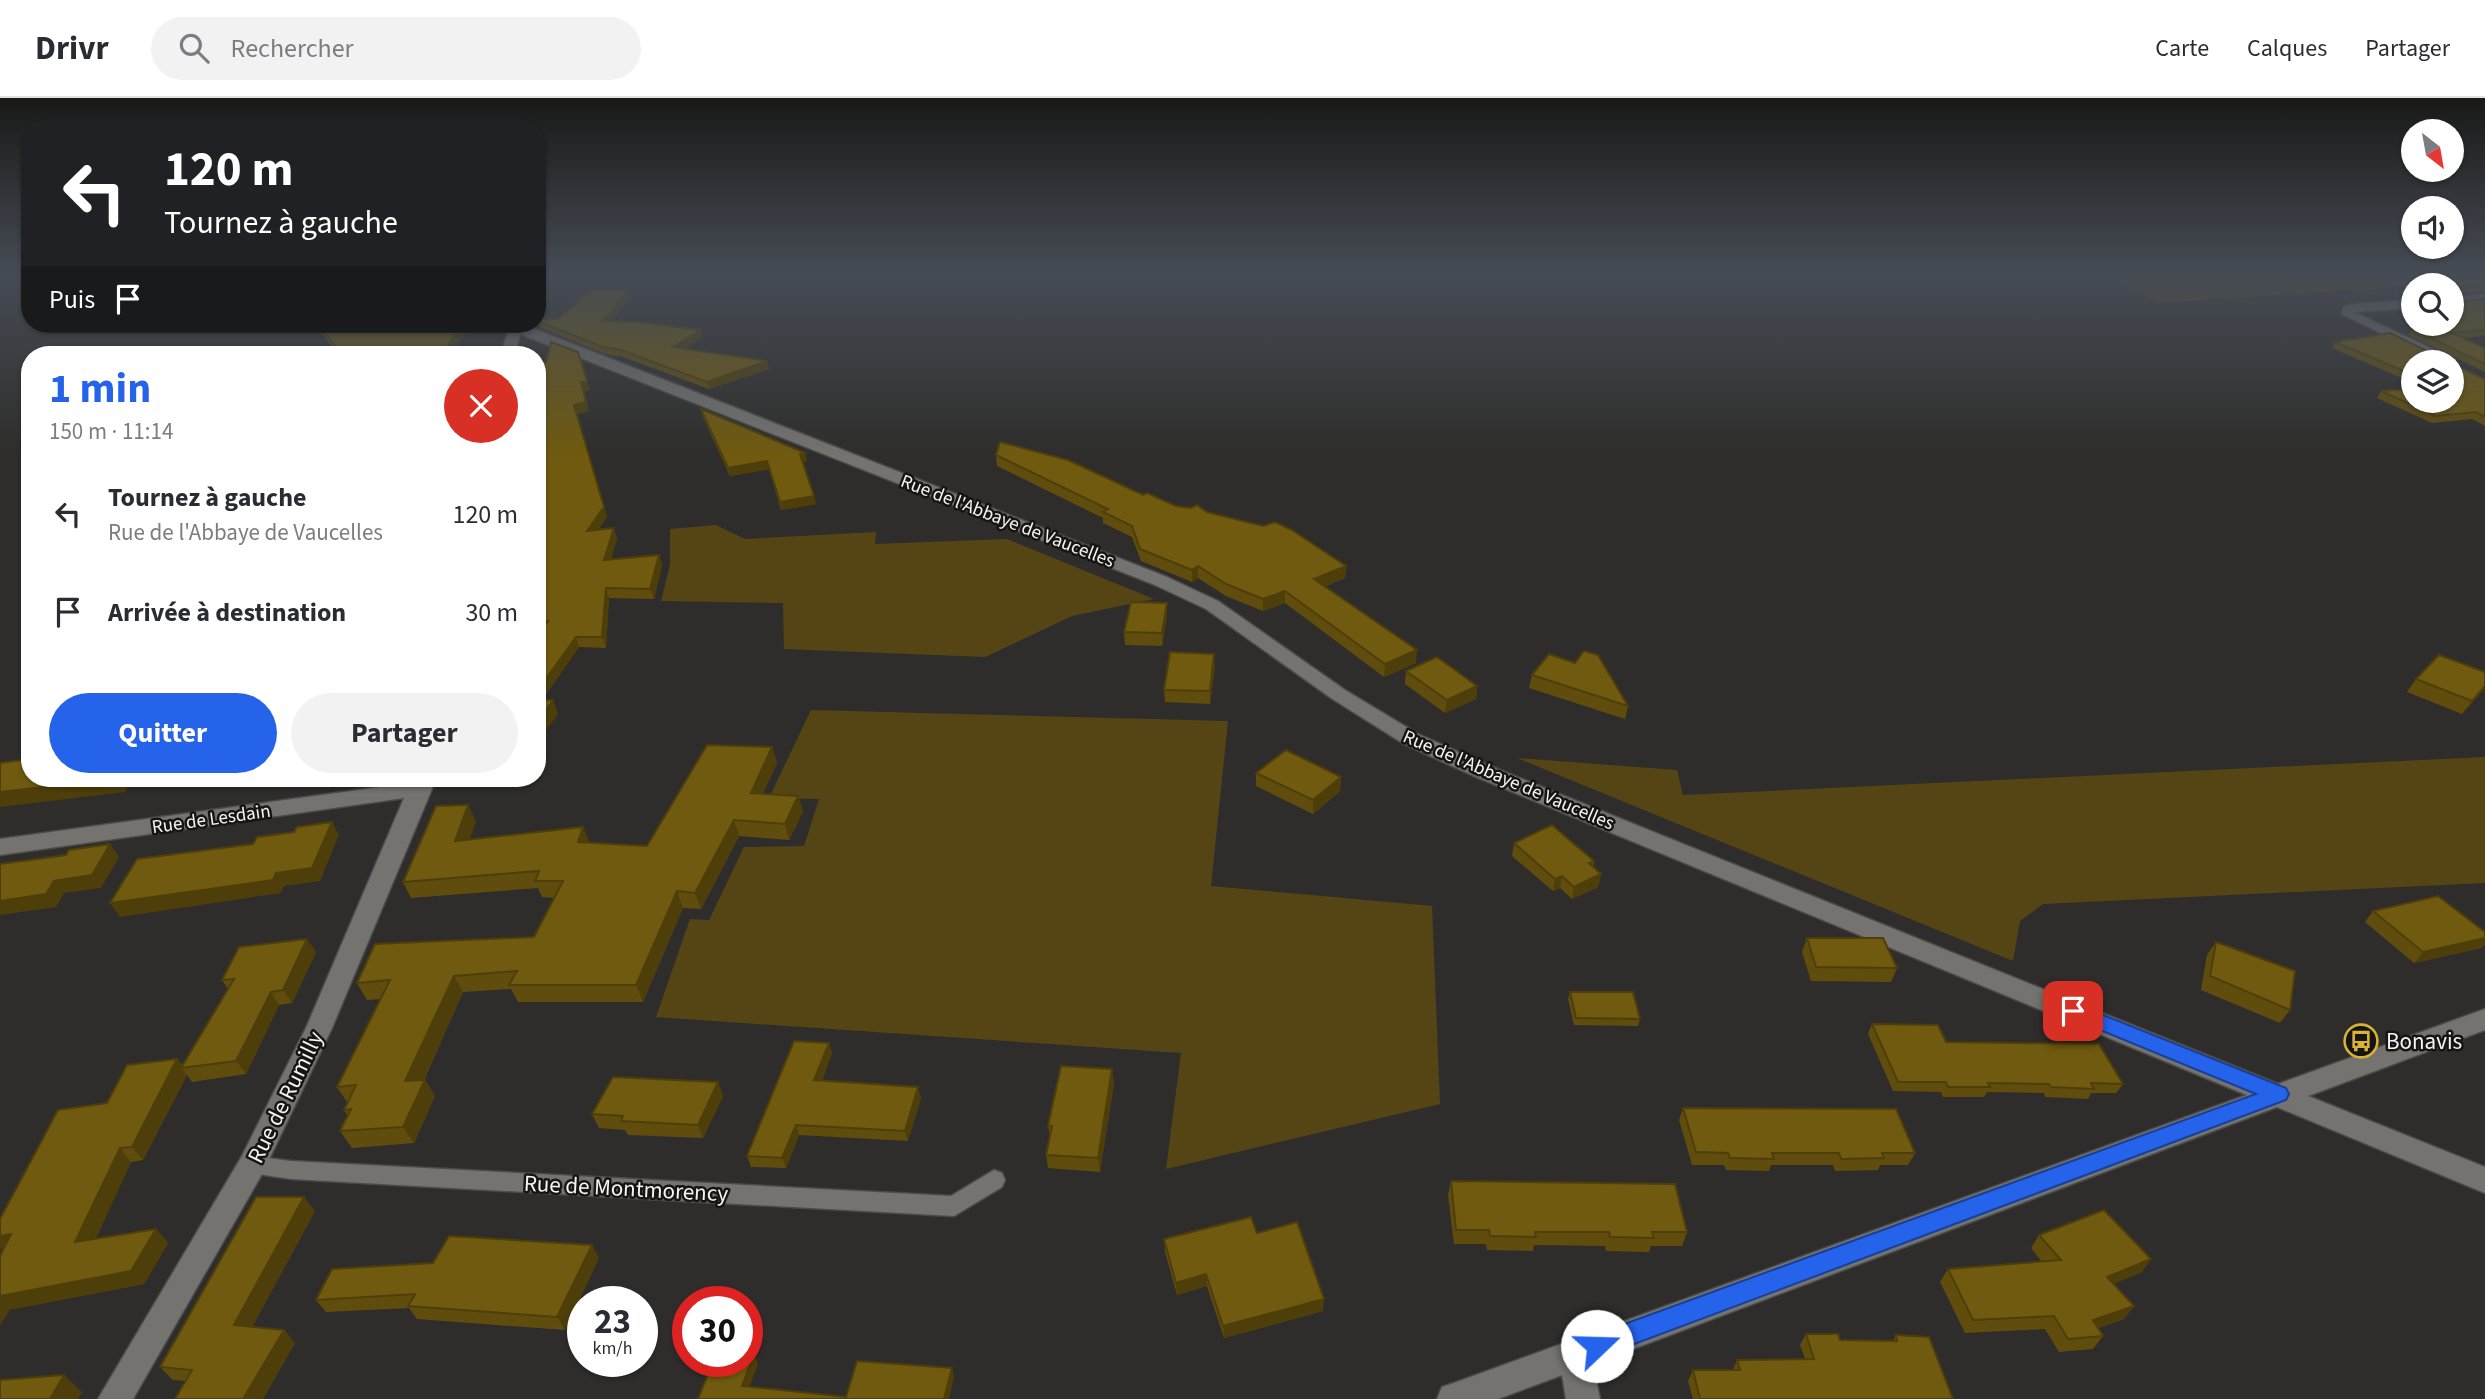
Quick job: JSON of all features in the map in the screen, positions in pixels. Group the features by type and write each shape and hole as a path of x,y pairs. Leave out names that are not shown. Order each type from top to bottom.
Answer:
{"street":[{"name":"Rue de l'Abbaye de Vaucelles","path":"542,336 1161,581 1212,606 1338,694 1411,739 1482,771 2485,1180"},
{"path":"2393,336 2423,350"},
{"name":"Rue de Lesdain","path":"0,847 402,787"},
{"name":"Rue de Rumilly","path":"115,1399 252,1165 318,1028 421,787"},
{"path":"1454,1399 2485,1019"},
{"path":"1575,1355 1583,1399"}],"lane":[{"name":"Rue de Montmorency","path":"252,1165 954,1206 994,1180"}],"shaded area":[{"path":"716,525 745,539 876,532 875,544 1007,539 1154,599 1072,616 985,657 784,649 783,603 661,601 670,565 670,529"},
{"path":"811,710 1228,721 1211,886 1432,906 1440,1104 1166,1169 1181,1053 656,1017 690,919 709,920 744,847 804,846 819,799 769,798"},
{"path":"2485,757 2485,883 2043,904 2020,921 2013,961 1517,758 1677,770 1683,795"}],"building":[{"path":"327,336 455,336 447,346 335,346"},
{"path":"575,336 692,336 673,347 767,361 707,382 621,350 603,347"},
{"path":"2373,336 2396,336 2425,350 2401,350 2401,370 2335,342"},
{"path":"2427,336 2459,336 2485,348 2485,364 2464,354 2464,350 2456,350"},
{"path":"551,342 578,352 587,381 581,382 586,402 574,405 604,507 587,531 614,528 604,560 659,555 650,589 606,588 602,637 576,637 546,679 548,621 546,362"},
{"path":"2464,369 2485,379 2485,417 2476,412 2436,416 2429,413 2464,413"},
{"path":"2401,390 2401,400 2381,391"},
{"path":"701,409 805,453 800,454 814,496 780,502 767,461 728,468"},
{"path":"1000,442 1068,460 1143,495 1147,493 1176,506 1191,508 1197,505 1207,512 1263,526 1275,522 1292,530 1346,566 1314,579 1417,650 1385,664 1285,591 1263,599 1226,584 1198,566 1192,570 1140,549 1132,526 1103,512 1108,509 996,455"},
{"path":"1131,602 1167,603 1162,633 1124,632"},
{"path":"1584,651 1598,655 1628,706 1532,675 1549,654 1575,663"},
{"path":"1170,652 1214,654 1210,691 1164,690"},
{"path":"2439,655 2485,672 2485,686 2472,701 2416,679"},
{"path":"1437,657 1477,686 1447,700 1406,671"},
{"path":"546,700 553,700 546,710"},
{"path":"707,745 772,747 751,793 798,796 785,824 734,820 695,893 677,891 636,985 509,985 517,971 454,976 405,1081 425,1080 403,1127 340,1131 351,1109 344,1110 356,1085 337,1087 390,980 357,983 375,944 534,937 563,881 535,881 539,871 403,882 436,806 468,805 455,841 583,827 578,842 647,846"},
{"path":"1286,750 1341,777 1313,800 1256,773"},
{"path":"21,760 21,787 43,787 0,792 0,763"},
{"path":"332,822 312,868 276,873 273,880 110,903 137,859 253,844 257,837 294,832 297,827"},
{"path":"1552,825 1594,861 1589,863 1601,874 1574,887 1562,876 1555,879 1514,843"},
{"path":"110,844 92,875 54,881 46,894 0,901 0,864 66,855 69,850"},
{"path":"2438,896 2485,932 2485,938 2423,952 2373,911"},
{"path":"1807,938 1883,938 1897,968 1816,967"},
{"path":"307,939 283,990 271,992 236,1061 181,1068 234,979 222,980 239,947"},
{"path":"2216,942 2295,971 2290,1010 2210,976"},
{"path":"1570,992 1633,992 1640,1019 1576,1018"},
{"path":"1872,1024 1938,1025 1946,1042 2099,1044 2123,1084 2091,1083 2094,1089 2051,1087 2049,1084 1988,1083 1990,1087 1948,1087 1946,1082 1898,1082"},
{"path":"794,1041 829,1043 814,1080 918,1087 905,1131 796,1125 782,1158 747,1156"},
{"path":"177,1059 132,1147 120,1148 75,1242 156,1229 131,1271 0,1296 0,1256 11,1234 0,1236 0,1219 58,1110 107,1103 127,1065"},
{"path":"1061,1066 1112,1069 1098,1158 1046,1155 1052,1126 1048,1126"},
{"path":"613,1077 718,1082 698,1125 621,1121 623,1116 592,1114"},
{"path":"1683,1108 1896,1109 1915,1153 1882,1153 1884,1158 1841,1159 1839,1153 1772,1153 1774,1159 1730,1158 1728,1153 1696,1152"},
{"path":"1451,1181 1675,1184 1687,1232 1652,1232 1654,1238 1610,1237 1609,1232 1535,1232 1536,1237 1490,1236 1489,1230 1456,1230"},
{"path":"256,1197 304,1197 234,1325 284,1330 243,1399 175,1399 192,1370 160,1367"},
{"path":"2104,1210 2151,1259 2107,1277 2134,1306 2093,1320 2103,1336 2068,1339 2054,1316 1973,1320 1948,1269 2061,1260 2039,1235"},
{"path":"1251,1217 1257,1233 1297,1222 1324,1299 1223,1326 1206,1274 1176,1283 1164,1239"},
{"path":"449,1236 592,1245 572,1286 567,1286 567,1296 557,1317 408,1306 415,1294 316,1300 332,1269 433,1263"},
{"path":"1806,1334 1838,1334 1840,1340 1897,1341 1896,1335 1929,1337 1953,1399 1700,1399 1693,1370 1740,1370 1737,1360 1814,1359"},
{"path":"857,1361 952,1368 944,1399 698,1399 707,1377 745,1377 742,1386 846,1397"},
{"path":"64,1375 50,1399 0,1399 0,1380"}],"place":[{"name":"Bonavis","path":"2361,1041"}],"route":[{"path":"1597,1346 2279,1094 2073,1011"}]}
